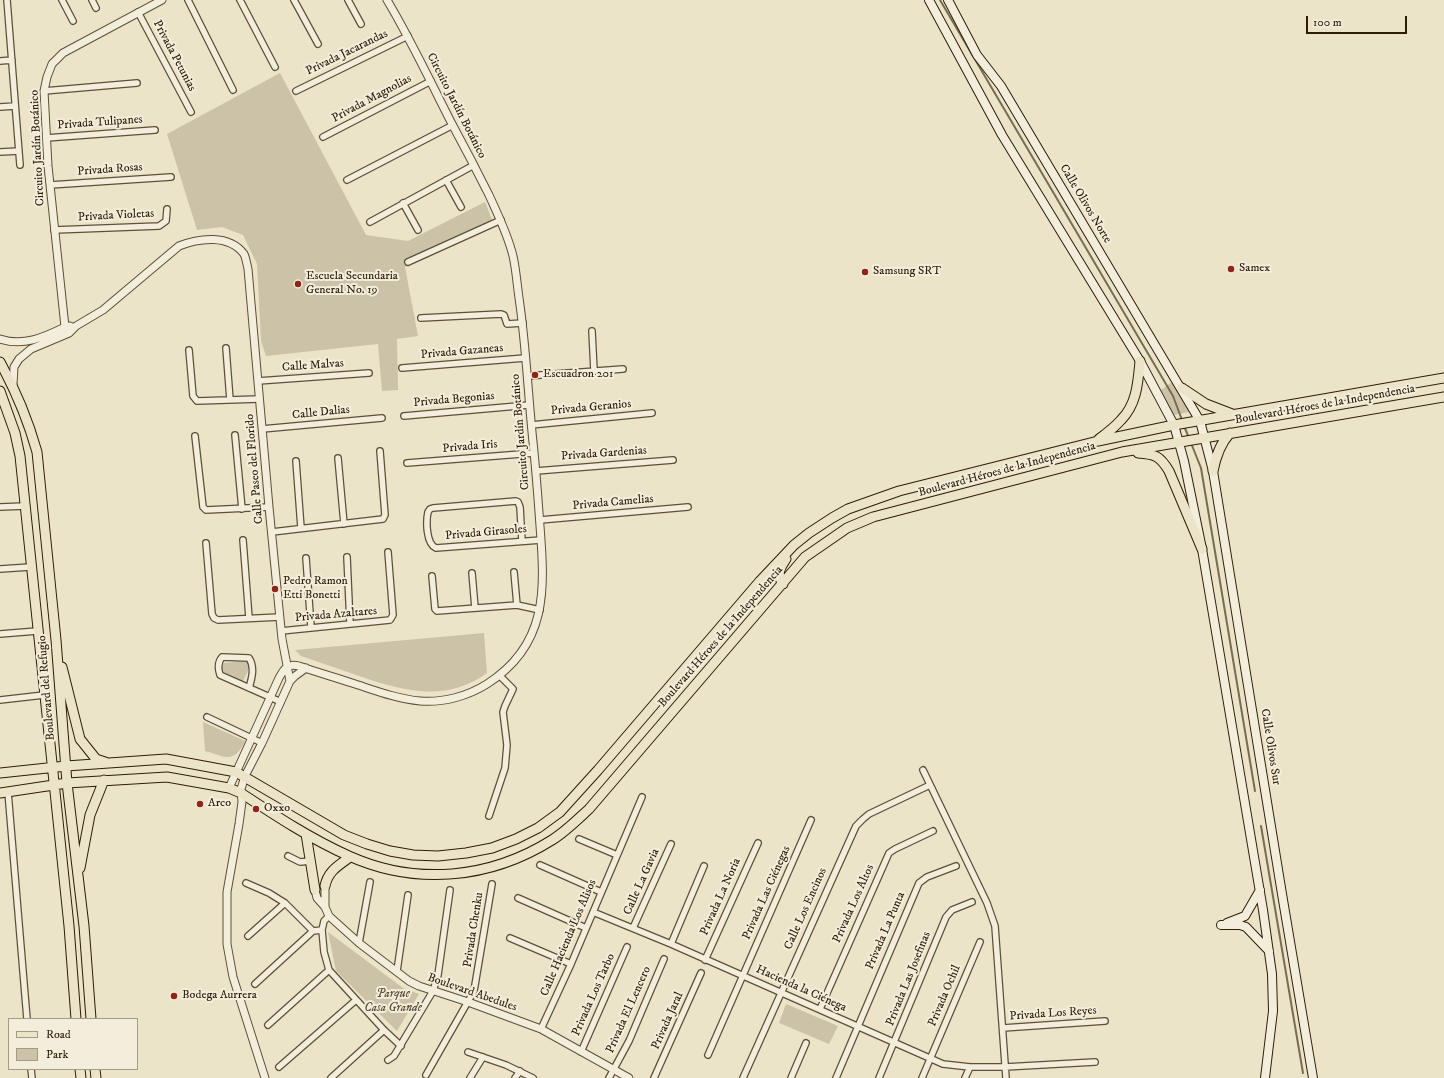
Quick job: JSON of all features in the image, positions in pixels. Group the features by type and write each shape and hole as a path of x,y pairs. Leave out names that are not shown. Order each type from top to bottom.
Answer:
{"main road":[{"path":"929,0 1002,134 1140,361 1174,425 1187,475 1202,549 1269,951 1272,974 1273,1011 1265,1078"},
{"name":"Calle Olivos Norte","path":"948,0 977,54 1001,86 1182,388 1200,421"},
{"path":"1098,441 1130,410 1138,384 1140,361"},
{"name":"Boulevard del Refugio","path":"0,362 13,384 31,429 37,452 56,640 67,783 84,926 91,1018"},
{"name":"Boulevard Héroes de la Independencia","path":"0,773 52,767 166,759 236,772 344,834 367,844 390,851 413,855 432,856 466,853 492,848 516,839 538,828 560,812 760,581 794,545 832,518 873,500 906,489 1098,441 1233,414 1444,378"},
{"path":"1182,388 1206,404 1233,414"},
{"name":"Boulevard del Refugio","path":"0,391 15,433 20,456 30,567 54,785 76,1018"},
{"name":"Boulevard Héroes de la Independencia","path":"4,793 67,783 167,778 229,788 306,834 350,857 375,866 400,872 428,875 465,874 490,868 517,859 553,840 589,809 805,557 847,528 873,517 1122,452 1444,397"},
{"name":"Calle Olivos Sur","path":"1200,421 1213,470 1313,1078"},
{"path":"1213,470 1218,451 1230,433"},
{"path":"1122,452 1148,453 1157,456 1164,462 1202,549"},
{"path":"783,584 778,573 794,545"},
{"path":"56,640 80,739 96,759 106,763"},
{"path":"78,877 90,815 104,780"},
{"path":"306,834 315,890"},
{"path":"325,886 327,878 331,872 350,857"},
{"path":"1246,927 1245,916 1260,890"},
{"path":"1245,916 1221,925 1240,925 1246,927 1269,951"}],"street":[{"path":"7,0 20,165"},
{"path":"62,0 73,21"},
{"path":"92,0 96,8"},
{"name":"Circuito Jardín Botánico","path":"67,330 54,230 46,138 44,91 46,77 52,64 63,53 162,0"},
{"path":"188,0 233,90"},
{"path":"240,0 275,67"},
{"path":"294,0 318,44"},
{"path":"348,0 361,24"},
{"name":"Circuito Jardín Botánico","path":"287,666 294,665 306,668 387,694 421,701 451,699 480,688 500,676 525,646 537,622 540,610 543,571 540,520 522,323 513,256 501,220 474,165 408,36 387,0"},
{"name":"Privada Petunias","path":"138,12 191,112"},
{"name":"Privada Jacarandas","path":"296,91 408,36"},
{"path":"0,60 12,60"},
{"name":"Privada Magnolias","path":"323,137 431,81"},
{"path":"44,91 137,83"},
{"path":"0,107 15,106"},
{"path":"347,180 453,125"},
{"name":"Privada Tulipanes","path":"46,138 155,130"},
{"path":"0,152 19,151"},
{"path":"370,222 474,165"},
{"name":"Privada Rosas","path":"50,186 171,177"},
{"path":"446,180 461,207"},
{"path":"403,203 418,230"},
{"name":"Privada Violetas","path":"54,230 159,226 166,222 167,209"},
{"path":"408,262 501,220"},
{"name":"Calle Paseo del Florido","path":"67,330 103,310 179,246 189,242 214,240 230,243 238,248 245,256 248,270 280,617 290,681"},
{"path":"421,318 501,314 504,316 508,324 522,323"},
{"path":"13,384 14,367 30,345 67,330"},
{"path":"592,331 594,371"},
{"path":"0,338 30,345"},
{"path":"226,348 230,400"},
{"path":"189,350 193,396 196,401 259,399"},
{"name":"Privada Gazaneas","path":"402,368 525,358"},
{"path":"527,376 623,369"},
{"name":"Calle Malvas","path":"258,381 369,373"},
{"name":"Privada Begonias","path":"404,416 529,405"},
{"name":"Privada Geranios","path":"531,425 652,413"},
{"name":"Calle Dalias","path":"262,429 382,418"},
{"path":"235,435 242,509"},
{"path":"195,436 201,502 206,510 269,507"},
{"path":"272,532 384,519 385,515 380,451"},
{"name":"Privada Iris","path":"408,463 534,453"},
{"path":"338,458 344,524"},
{"name":"Privada Gardenias","path":"536,470 674,460"},
{"path":"296,461 301,528"},
{"name":"Privada Girasoles","path":"522,541 520,506 518,502 513,501 430,509 427,515 429,538 433,547 436,548 541,540"},
{"path":"0,507 25,506"},
{"name":"Privada Camelias","path":"540,520 688,507"},
{"path":"243,540 249,618"},
{"path":"206,543 212,614 214,618 218,620 280,617"},
{"name":"Privada Azaltares","path":"282,631 311,627 388,621 392,619 393,615 388,552"},
{"path":"347,557 350,624"},
{"path":"306,558 311,627"},
{"path":"0,569 30,567"},
{"path":"514,572 517,605"},
{"path":"472,573 475,608"},
{"path":"432,576 435,609 437,611 517,605 540,610"},
{"path":"0,634 37,631"},
{"path":"249,688 252,678 252,661 244,656 222,657 219,661 218,668 220,675 270,698 281,702"},
{"path":"229,788 282,672 287,666"},
{"path":"265,1078 233,977 227,944 227,892 241,812 241,794 245,776 262,743 290,681 306,668"},
{"path":"489,816 505,768 507,745 503,712 513,689 500,676"},
{"path":"0,700 44,695"},
{"path":"207,717 262,743"},
{"path":"923,770 992,914 996,937 1006,1078"},
{"name":"Calle Los Encinos","path":"743,1078 856,826 869,814 930,785"},
{"path":"4,793 27,1018"},
{"name":"Calle Hacienda Los Alisos","path":"541,1029 571,964 642,797"},
{"name":"Privada Las Ciénegas","path":"708,1055 811,820"},
{"name":"Privada Los Altos","path":"820,1009 889,853 933,831"},
{"path":"579,839 617,855"},
{"name":"Privada La Noria","path":"705,960 758,843"},
{"name":"Calle La Gavia","path":"633,928 671,844"},
{"path":"288,856 300,862 311,861"},
{"path":"540,865 601,892"},
{"path":"671,944 704,866"},
{"name":"Privada La Punta","path":"836,1078 919,883 927,878 956,866"},
{"path":"246,882 285,903 313,931"},
{"path":"359,943 370,882"},
{"name":"Privada Chenku","path":"426,1076 474,991 492,884"},
{"name":"Boulevard Abedules","path":"325,886 325,907"},
{"name":"Boulevard Abedules","path":"315,890 317,898 325,907 329,916 359,943 409,981 541,1029 629,1078"},
{"path":"388,1060 394,1056 433,991 438,975 450,890"},
{"path":"397,971 408,895"},
{"path":"518,898 586,928"},
{"name":"Privada Las Josefinas","path":"879,1078 949,913 952,910 972,902"},
{"path":"248,936 285,903"},
{"name":"Hacienda la Ciénega","path":"593,912 671,944 943,1064 970,1067 1005,1067 1095,1062"},
{"path":"329,916 324,921 322,930 324,952 329,970 400,1046"},
{"path":"255,984 313,931 322,930"},
{"path":"510,938 571,964"},
{"name":"Privada Ochil","path":"922,1078 980,942"},
{"name":"Privada Los Tarbo","path":"581,1052 627,947"},
{"name":"Privada El Lencero","path":"609,1078 628,1041 664,959"},
{"path":"268,1025 329,970"},
{"name":"Privada Jaral","path":"654,1078 701,973"},
{"path":"279,1067 356,1000"},
{"name":"Privada Los Reyes","path":"1002,1028 1105,1021"},
{"path":"331,1078 384,1030"},
{"path":"791,1078 806,1043"},
{"path":"468,1052 520,1071 533,1078"},
{"path":"470,1078 483,1057"},
{"path":"965,1078 970,1067"},
{"path":"515,1078 520,1071"}],"green space":[{"path":"280,73 366,235 408,241 485,202 493,222 405,267 418,336 397,339 398,390 382,391 378,344 266,356 261,341 257,264 243,235 222,227 197,230 167,134"},
{"path":"1173,381 1189,412 1174,415 1161,390"},
{"path":"484,633 487,673 472,682 456,688 440,691 408,690 392,686 301,656 295,650"},
{"path":"248,661 248,671 243,681 221,670 223,663"},
{"path":"203,722 245,741 237,753 229,757 224,757 205,751"},
{"name":"Parque Casa Grande","path":"328,932 403,988 419,994 397,1031 336,971"},
{"path":"786,1004 838,1026 829,1044 779,1023"}],"waterway":[{"path":"940,0 1173,396 1182,420"},
{"path":"1184,426 1189,438"},
{"path":"1191,443 1201,468 1255,791"},
{"path":"1261,826 1303,1073"}],"place":[{"name":"Samex","path":"1231,269"},
{"name":"Samsung SRT","path":"865,272"},
{"name":"Escuela Secundaria General No. 19","path":"298,284"},
{"name":"Escuadron 201","path":"535,375"},
{"name":"Pedro Ramon Etti Bonetti","path":"275,589"},
{"name":"Arco","path":"200,804"},
{"name":"Oxxo","path":"256,809"},
{"name":"Bodega Aurrera","path":"174,996"}]}
